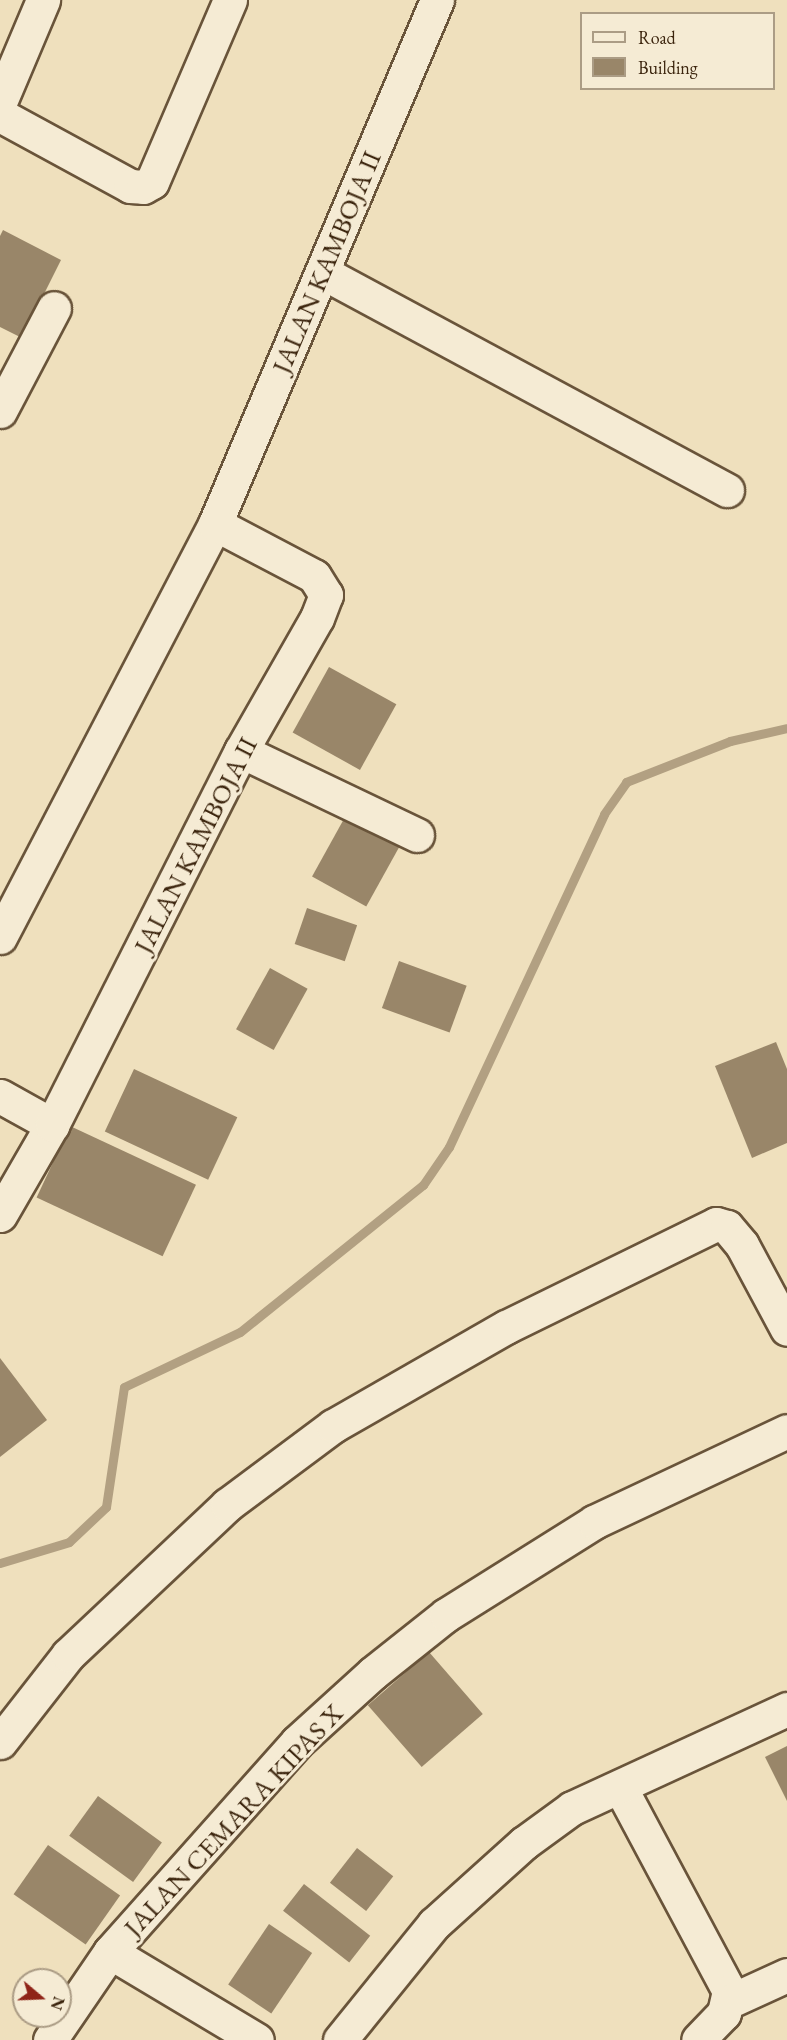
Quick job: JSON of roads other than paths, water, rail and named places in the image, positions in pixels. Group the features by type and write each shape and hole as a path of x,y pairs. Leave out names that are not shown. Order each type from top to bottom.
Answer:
{"street":[{"path":"0,102 43,0"},
{"path":"0,115 130,186 142,187 152,182 230,0"},
{"name":"JALAN KAMBOJA II","path":"0,938 215,524 436,0"},
{"path":"322,272 727,490"},
{"path":"0,411 54,308"},
{"name":"JALAN KAMBOJA II","path":"0,1215 52,1125 241,751 317,618 326,595 314,576 215,524"},
{"path":"241,751 417,835"},
{"path":"0,1096 52,1125"},
{"path":"0,1742 68,1655 227,1505 333,1426 506,1327 716,1224 727,1227 742,1245 787,1329"},
{"name":"JALAN CEMARA KIPAS X","path":"50,2040 110,1952 297,1742 373,1673 446,1616 594,1522 787,1431"},
{"path":"340,2040 434,1924 475,1884 572,1808 787,1709"},
{"path":"620,1787 729,1990 724,2013 698,2040"},
{"path":"110,1952 257,2040"},
{"path":"728,2002 787,1975"}],"waterway":[{"path":"0,1563 69,1542 106,1507 124,1387 240,1332 423,1185 449,1147 604,814 626,782 730,741 787,728"}]}
